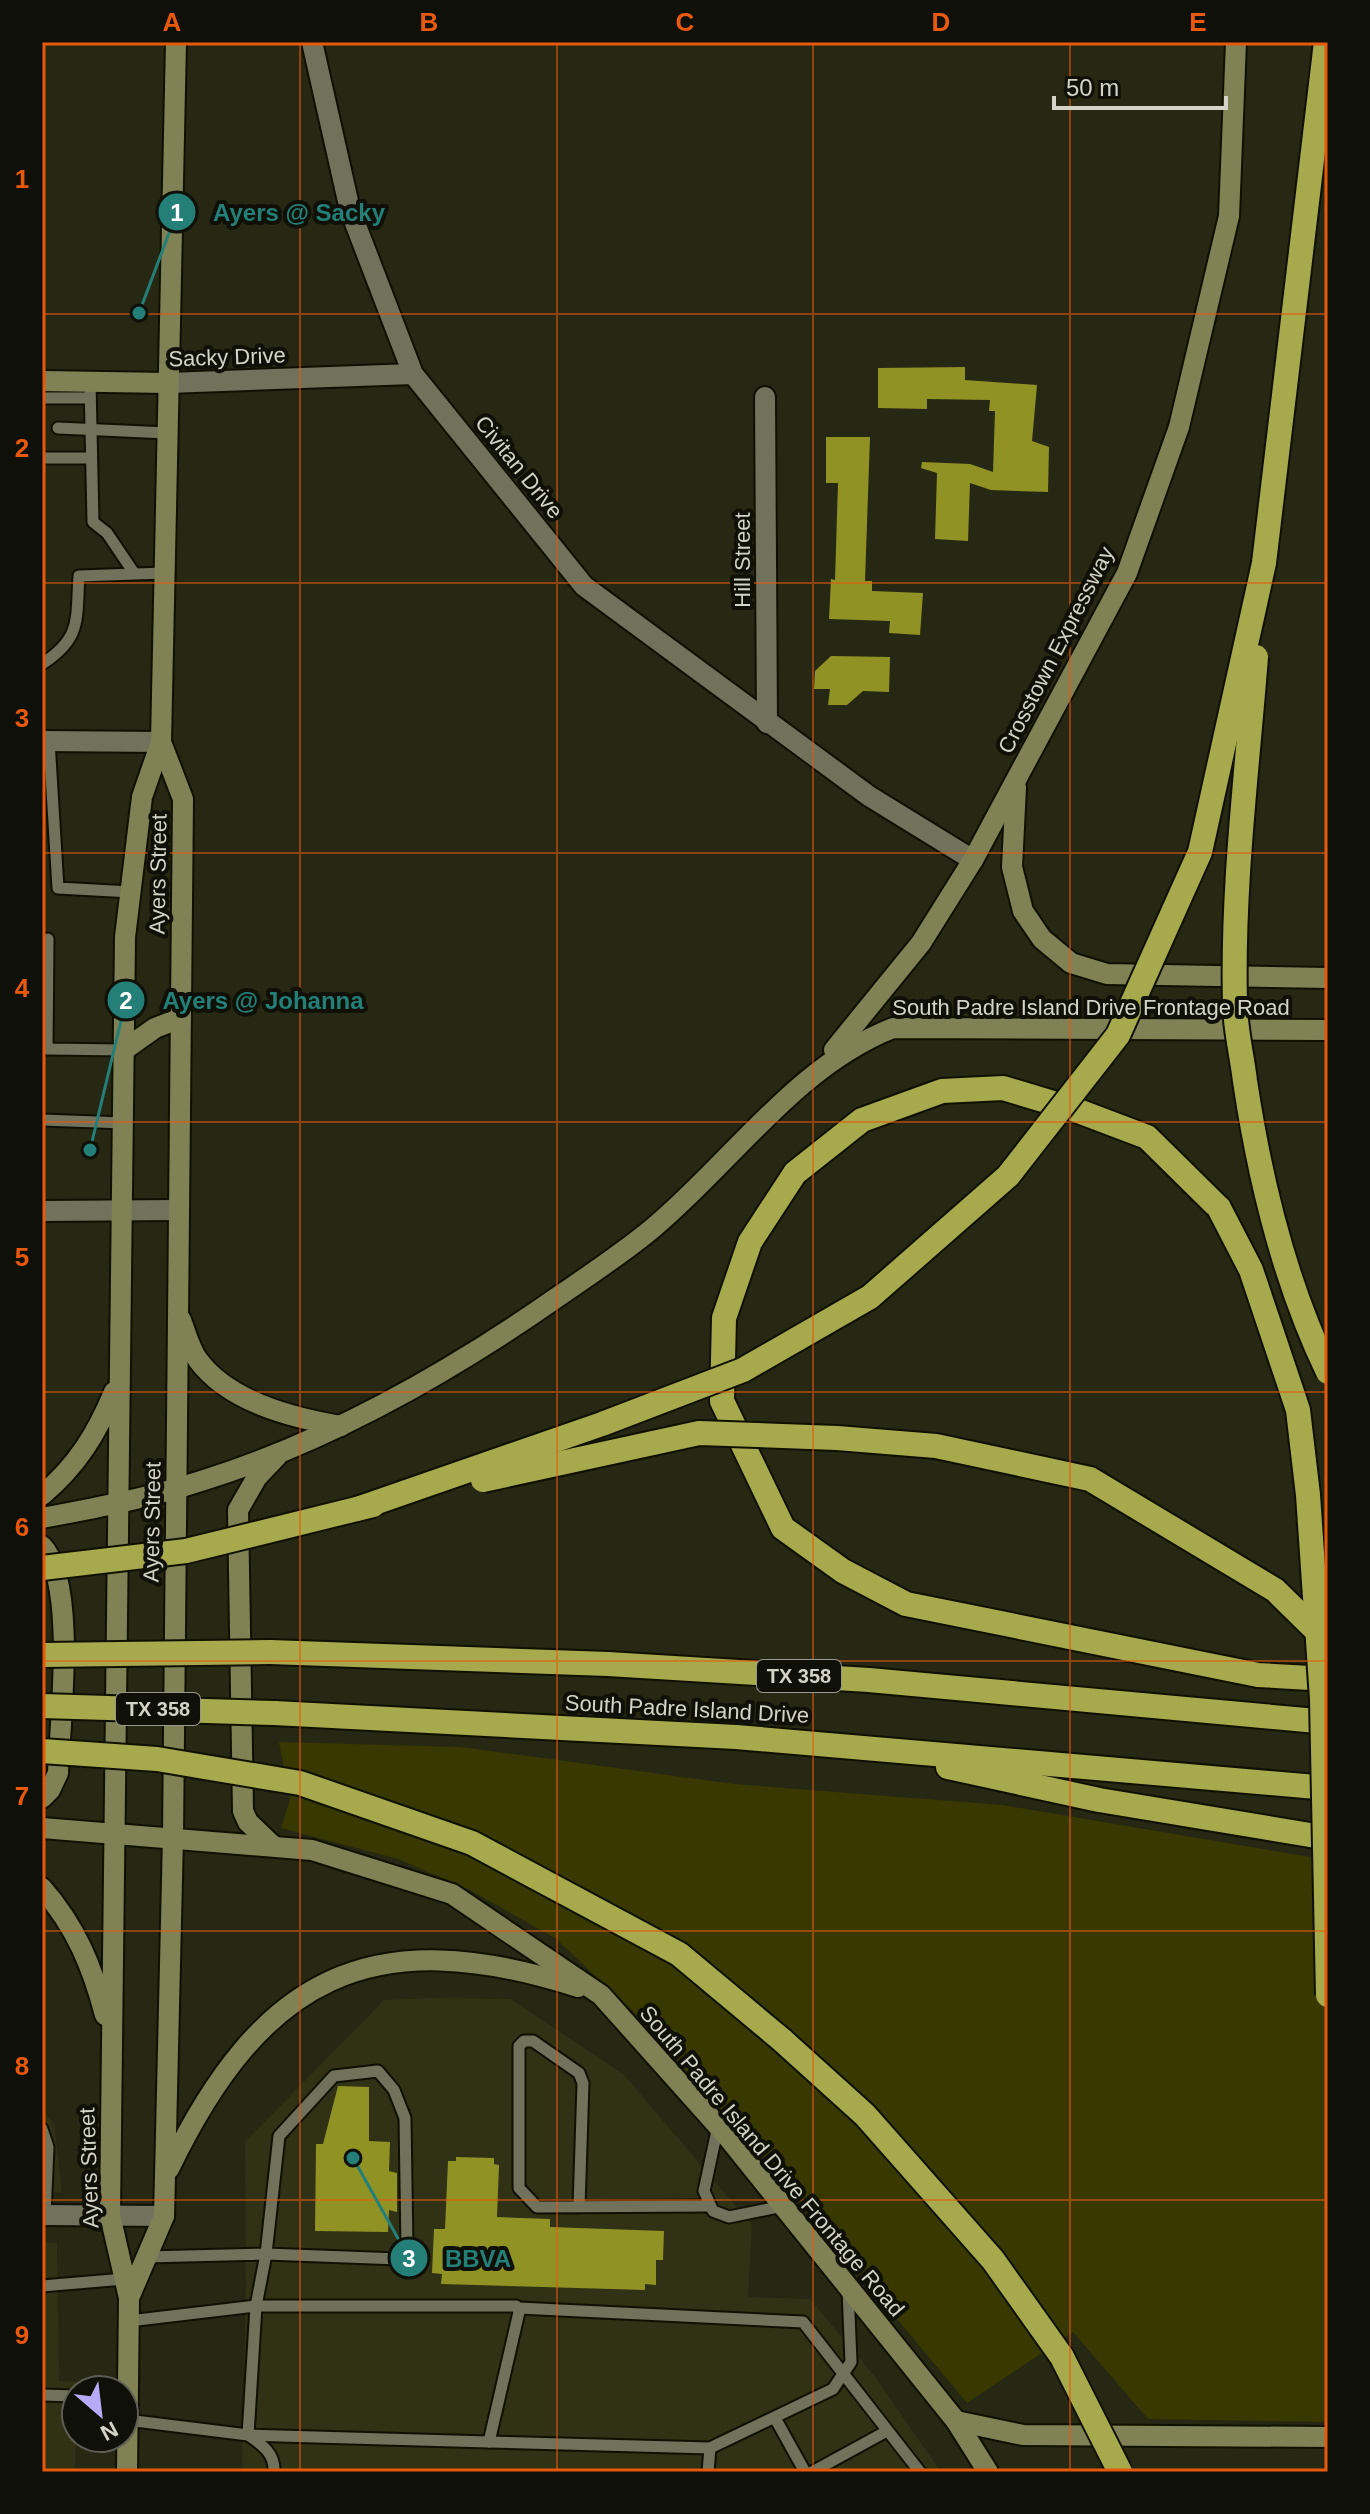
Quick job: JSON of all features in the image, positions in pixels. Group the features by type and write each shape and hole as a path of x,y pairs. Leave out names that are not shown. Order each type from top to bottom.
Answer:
{"highway":[{"path":"1326,42 1264,563 1237,885 1234,1005 1254,1139 1277,1237 1308,1331 1328,1372"},
{"path":"357,1509 602,1424 743,1370 870,1297 1008,1176 1118,1035 1200,852 1264,563"},
{"path":"1328,1679 1258,1675 906,1604 843,1571 783,1528 722,1401 724,1318 750,1242 795,1173 862,1120 942,1091 1003,1088 1073,1109 1147,1137 1219,1208 1251,1270 1298,1410 1308,1495 1322,1699 1328,1995"},
{"path":"42,1568 186,1551 357,1509 699,1433 837,1438 936,1446 1090,1479 1275,1590 1328,1642"},
{"name":"South Padre Island Drive","path":"42,1655 270,1652 608,1664 869,1680 1328,1722"},
{"name":"South Padre Island Drive","path":"42,1706 274,1713 852,1745 1328,1788"},
{"path":"852,1745 1099,1800 1328,1838"},
{"path":"42,1751 157,1759 300,1783 472,1843 679,1954 865,2115 993,2260 1062,2357 1120,2472"}],"main road":[{"name":"Ayers Street","path":"127,2374 127,2288 110,2215 125,937 142,797 161,742 176,42"},
{"name":"Crosstown Expressway","path":"806,1083 921,943 973,860 1127,573 1179,427 1229,216 1236,42"},
{"name":"Sacky Drive","path":"42,381 90,390 168,383"},
{"name":"Ayers Street","path":"127,2288 146,2257 164,2216 173,1837 183,799 161,742"},
{"path":"1016,779 1012,867 1023,911 1042,939 1071,963 1107,974 1328,978"},
{"path":"124,1050 155,1028 181,1018"},
{"name":"South Padre Island Drive Frontage Road","path":"42,1518 176,1489 283,1451 341,1426 483,1349 653,1228 806,1083 859,1041 893,1028 1328,1030"},
{"path":"178,1312 197,1359 217,1380 242,1396 304,1420 341,1426"},
{"path":"42,1495 81,1456 99,1428 119,1381"},
{"path":"273,1846 255,1830 243,1811 238,1510 257,1477 283,1451"},
{"path":"42,1546 51,1555 63,1597 58,1773 42,1798"},
{"name":"South Padre Island Drive Frontage Road","path":"42,1828 312,1850 452,1894 601,1995 718,2126 956,2421"},
{"path":"42,1888 70,1923 92,1965 112,2040"},
{"path":"165,2176 191,2122 223,2071 255,2032 291,2002 348,1973 409,1959 475,1960 534,1973 601,1995"},
{"path":"956,2421 1023,2435 1328,2437"},
{"path":"956,2421 988,2472"}],"street":[{"name":"Civitan Drive","path":"312,42 350,210 413,374 584,586 869,796 973,860"},
{"name":"Sacky Drive","path":"168,383 413,374"},
{"name":"Hill Street","path":"765,397 767,723"},
{"path":"45,741 161,742"},
{"path":"42,1211 179,1210"},
{"path":"44,2215 164,2216"}],"lane":[{"path":"42,398 90,390 93,522 107,533 134,573"},
{"path":"58,428 167,433"},
{"path":"42,458 90,458"},
{"path":"42,664 64,650 75,629 79,576 164,573"},
{"path":"45,741 58,888 131,892"},
{"path":"48,939 47,1049 124,1050"},
{"path":"42,1120 124,1123"},
{"path":"579,2207 583,2083 579,2073 533,2041 524,2041 519,2046 519,2188 537,2207 579,2207 710,2206 729,2217 783,2206"},
{"path":"146,2257 266,2254 399,2259 407,2249 405,2118 394,2090 378,2071 334,2076 279,2136 266,2254 256,2306 248,2435"},
{"path":"710,2206 704,2191 718,2126"},
{"path":"42,2129 48,2147 44,2215"},
{"path":"42,2286 127,2288"},
{"path":"140,2422 248,2435 710,2448 833,2389 851,2362 848,2288"},
{"path":"129,2321 256,2306 519,2308 803,2322 920,2472"},
{"path":"489,2442 519,2308"},
{"path":"775,2418 805,2472"},
{"path":"812,2472 887,2431"},
{"path":"248,2435 262,2444 275,2460 274,2472"},
{"path":"708,2472 710,2448"}],"shaded area":[{"path":"279,1742 461,1747 734,1784 1002,1805 1328,1860 1328,2422 1148,2419 1073,2332 967,2403 748,2140 633,2011 555,1938 470,1890 398,1859 281,1828 290,1800"},
{"path":"511,1999 624,2075 752,2225 748,2297 810,2299 876,2378 941,2472 242,2472 245,2142 384,2000"},
{"path":"42,2111 54,2124 62,2193 42,2192"},
{"path":"42,2243 57,2243 60,2454 75,2454 75,2472 42,2472"}],"building":[{"path":"965,367 965,380 1037,385 1032,441 1049,447 1048,492 991,490 970,483 968,541 935,539 937,473 921,468 922,462 970,464 993,472 995,411 989,411 990,400 927,399 927,409 878,408 878,368"},
{"path":"826,437 870,437 865,581 872,581 872,591 923,593 920,635 889,633 890,621 829,619 831,579 835,580 838,483 826,483"},
{"path":"831,656 890,657 889,692 863,691 847,705 828,705 830,689 814,689 815,671"},
{"path":"338,2086 369,2087 369,2141 390,2142 389,2171 397,2173 397,2212 389,2210 388,2232 315,2231 316,2144 323,2144"},
{"path":"456,2157 494,2158 494,2164 499,2165 497,2217 550,2219 550,2227 664,2231 663,2260 656,2260 656,2285 645,2284 645,2290 441,2284 442,2274 432,2273 434,2229 445,2229 448,2161 456,2161"}],"place":[{"name":"Ayers @ Sacky","path":"139,313"},
{"name":"Ayers @ Johanna","path":"90,1150"},
{"name":"BBVA","path":"353,2158"}]}
